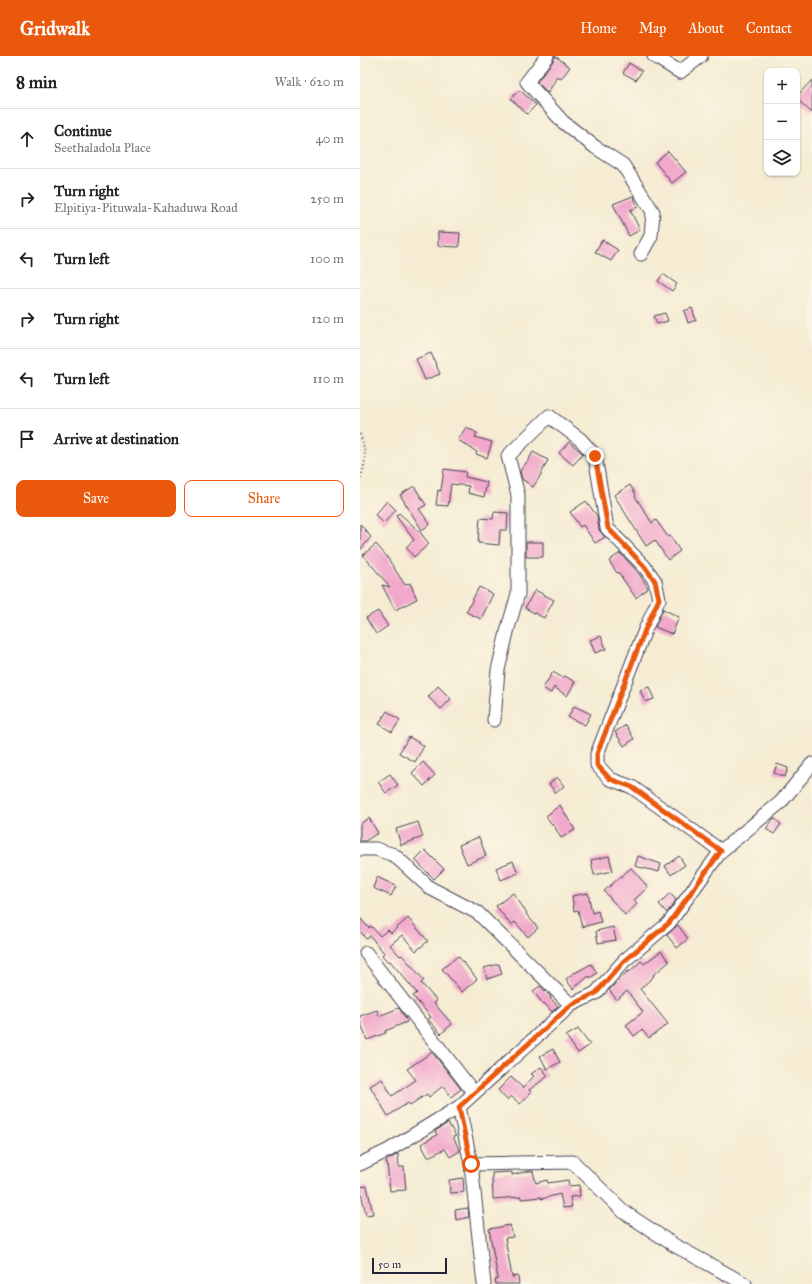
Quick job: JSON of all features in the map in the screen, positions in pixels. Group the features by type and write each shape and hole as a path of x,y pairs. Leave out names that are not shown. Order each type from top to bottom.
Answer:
{"street":[{"path":"547,56 527,82 563,122 595,147 623,165 653,212 651,236 641,254"},
{"path":"654,56 680,72 701,56"},
{"path":"494,720 498,670 518,594 518,495 508,456 549,416 581,440 595,456 608,528 644,566 655,581 659,599 645,630 597,754 597,765 610,779 632,787 721,851"},
{"path":"360,1164 389,1150 459,1107 571,1005 596,993 624,961 669,923 721,851 781,802 812,764"},
{"path":"360,849 376,848 394,855 430,888 478,913 571,1005"},
{"path":"366,953 474,1092"},
{"path":"459,1107 471,1164 484,1284"},
{"path":"471,1164 573,1162 624,1212 674,1245 745,1284"}],"path":[{"path":"360,434 365,449 364,468 360,479"}],"building":[{"path":"555,56 570,67 561,79 557,77 548,93 537,82 553,61"},
{"path":"629,63 642,71 636,80 623,73"},
{"path":"812,80 812,113 800,102 800,93"},
{"path":"518,91 521,91 536,105 527,114 511,99"},
{"path":"668,151 686,172 672,183 655,162"},
{"path":"633,196 638,207 630,210 640,230 629,236 613,204"},
{"path":"438,232 460,233 459,247 438,246"},
{"path":"602,240 618,250 611,261 595,252"},
{"path":"663,274 677,284 672,291 658,281"},
{"path":"692,308 696,320 688,323 684,311"},
{"path":"665,313 668,321 657,324 654,316"},
{"path":"431,353 440,374 425,380 416,359"},
{"path":"466,427 477,433 475,437 492,442 487,458 476,454 477,452 458,440"},
{"path":"569,442 583,454 573,465 559,453"},
{"path":"533,452 548,460 533,487 522,479 520,471"},
{"path":"444,469 466,472 465,477 487,482 484,497 468,493 469,486 451,484 448,506 436,505 438,490 441,491"},
{"path":"630,485 652,523 656,520 668,537 670,536 680,551 668,560 655,540 646,546 614,495"},
{"path":"414,486 426,505 419,509 430,524 422,530 400,495"},
{"path":"387,501 396,510 384,523 375,515"},
{"path":"586,501 597,516 599,530 605,537 595,543 583,525 580,527 570,512"},
{"path":"494,512 508,513 507,530 500,530 499,545 478,543 480,518 493,519"},
{"path":"399,513 420,532 429,544 414,557 406,547 414,540 396,516"},
{"path":"360,524 371,537 360,550"},
{"path":"526,542 543,542 543,557 526,557"},
{"path":"376,544 387,557 405,585 410,583 417,599 395,610 382,585 390,587 363,555"},
{"path":"620,553 638,572 648,588 636,598 609,561"},
{"path":"479,587 493,594 481,619 466,612"},
{"path":"535,590 554,600 544,618 525,608"},
{"path":"663,609 679,617 672,634 655,627"},
{"path":"378,611 388,626 376,634 366,618"},
{"path":"601,636 606,649 595,653 590,640"},
{"path":"553,672 563,678 565,676 575,682 567,696 554,687 551,693 543,688"},
{"path":"438,686 451,699 441,709 428,697"},
{"path":"649,687 654,699 645,702 640,690"},
{"path":"574,706 591,714 585,725 568,717"},
{"path":"387,711 400,720 392,732 379,724"},
{"path":"626,725 634,739 624,746 615,732"},
{"path":"409,737 424,746 415,762 399,753"},
{"path":"423,762 435,775 424,786 412,773"},
{"path":"777,764 788,768 785,777 774,773"},
{"path":"390,774 398,785 386,793 378,782"},
{"path":"557,777 564,786 556,793 549,784"},
{"path":"560,805 575,830 561,838 553,824 552,825 546,816"},
{"path":"369,818 378,833 365,841 360,841 360,824"},
{"path":"774,818 781,824 774,834 766,829"},
{"path":"418,822 423,837 401,845 396,829"},
{"path":"479,837 486,856 467,864 459,845"},
{"path":"425,850 444,869 434,879 415,860"},
{"path":"609,856 613,871 594,875 591,860"},
{"path":"638,856 661,864 659,872 635,866"},
{"path":"679,856 685,865 671,875 665,866"},
{"path":"513,861 518,873 501,880 496,868"},
{"path":"631,868 648,887 634,900 637,904 625,915 604,891"},
{"path":"377,877 396,886 391,896 373,888"},
{"path":"513,893 527,913 526,914 538,928 528,937 515,922 511,925 496,906"},
{"path":"588,893 592,913 598,911 601,922 582,927 578,910 574,911 572,896"},
{"path":"670,893 676,900 667,913 659,904"},
{"path":"360,918 369,928 371,926 380,936 388,930 391,933 408,918 428,941 416,951 402,935 390,945 400,956 402,955 424,980 421,983 437,1001 434,1003 452,1024 441,1034 428,1019 431,1017 413,996 417,993 390,961 388,962 382,955 384,953 370,936 366,939 360,931"},
{"path":"678,925 688,939 677,948 667,935"},
{"path":"613,927 616,940 598,943 596,931"},
{"path":"661,951 669,962 653,975 654,976 640,989 668,1024 649,1038 642,1030 634,1036 626,1025 643,1012 627,991 617,1000 609,990 628,971 629,972 641,961 644,964"},
{"path":"458,956 477,979 462,992 442,969"},
{"path":"499,964 502,974 487,979 484,968"},
{"path":"591,964 597,973 590,978 589,976 573,989 566,979 575,972"},
{"path":"540,986 558,1006 552,1012 544,1003 543,1004 533,991"},
{"path":"399,1008 407,1022 385,1031 386,1033 367,1040 360,1021 360,1016 377,1010 379,1016"},
{"path":"578,1029 590,1045 578,1053 566,1036"},
{"path":"553,1049 560,1062 547,1069 540,1056"},
{"path":"432,1052 461,1089 451,1097 443,1086 429,1097 427,1094 410,1105 408,1103 388,1116 370,1086 382,1079 392,1096 416,1080 407,1069"},
{"path":"541,1067 548,1076 529,1090 531,1092 520,1104 511,1096 507,1100 498,1090 511,1077 523,1088 534,1076 531,1074"},
{"path":"448,1123 456,1136 453,1137 460,1151 450,1157 445,1149 428,1157 421,1144 437,1135 435,1131"},
{"path":"398,1154 399,1167 404,1167 406,1190 390,1191 386,1161"},
{"path":"533,1171 536,1183 547,1180 548,1183 568,1180 569,1186 579,1185 580,1196 570,1197 572,1207 563,1208 560,1194 541,1199 541,1197 521,1199 521,1197 493,1199 492,1173 512,1172 512,1175"},
{"path":"463,1178 464,1192 450,1193 449,1180"},
{"path":"367,1186 373,1214 366,1215 360,1187"},
{"path":"468,1208 469,1217 456,1220 455,1210"},
{"path":"510,1225 513,1237 505,1238 512,1277 518,1276 519,1284 496,1284 495,1280 498,1279 489,1229"}],"route":[{"path":"471,1164 459,1107 571,1005 596,993 624,961 669,923 721,851 632,787 610,779 597,765 597,754 645,630 659,599 655,581 644,566 608,528 595,456"}]}
